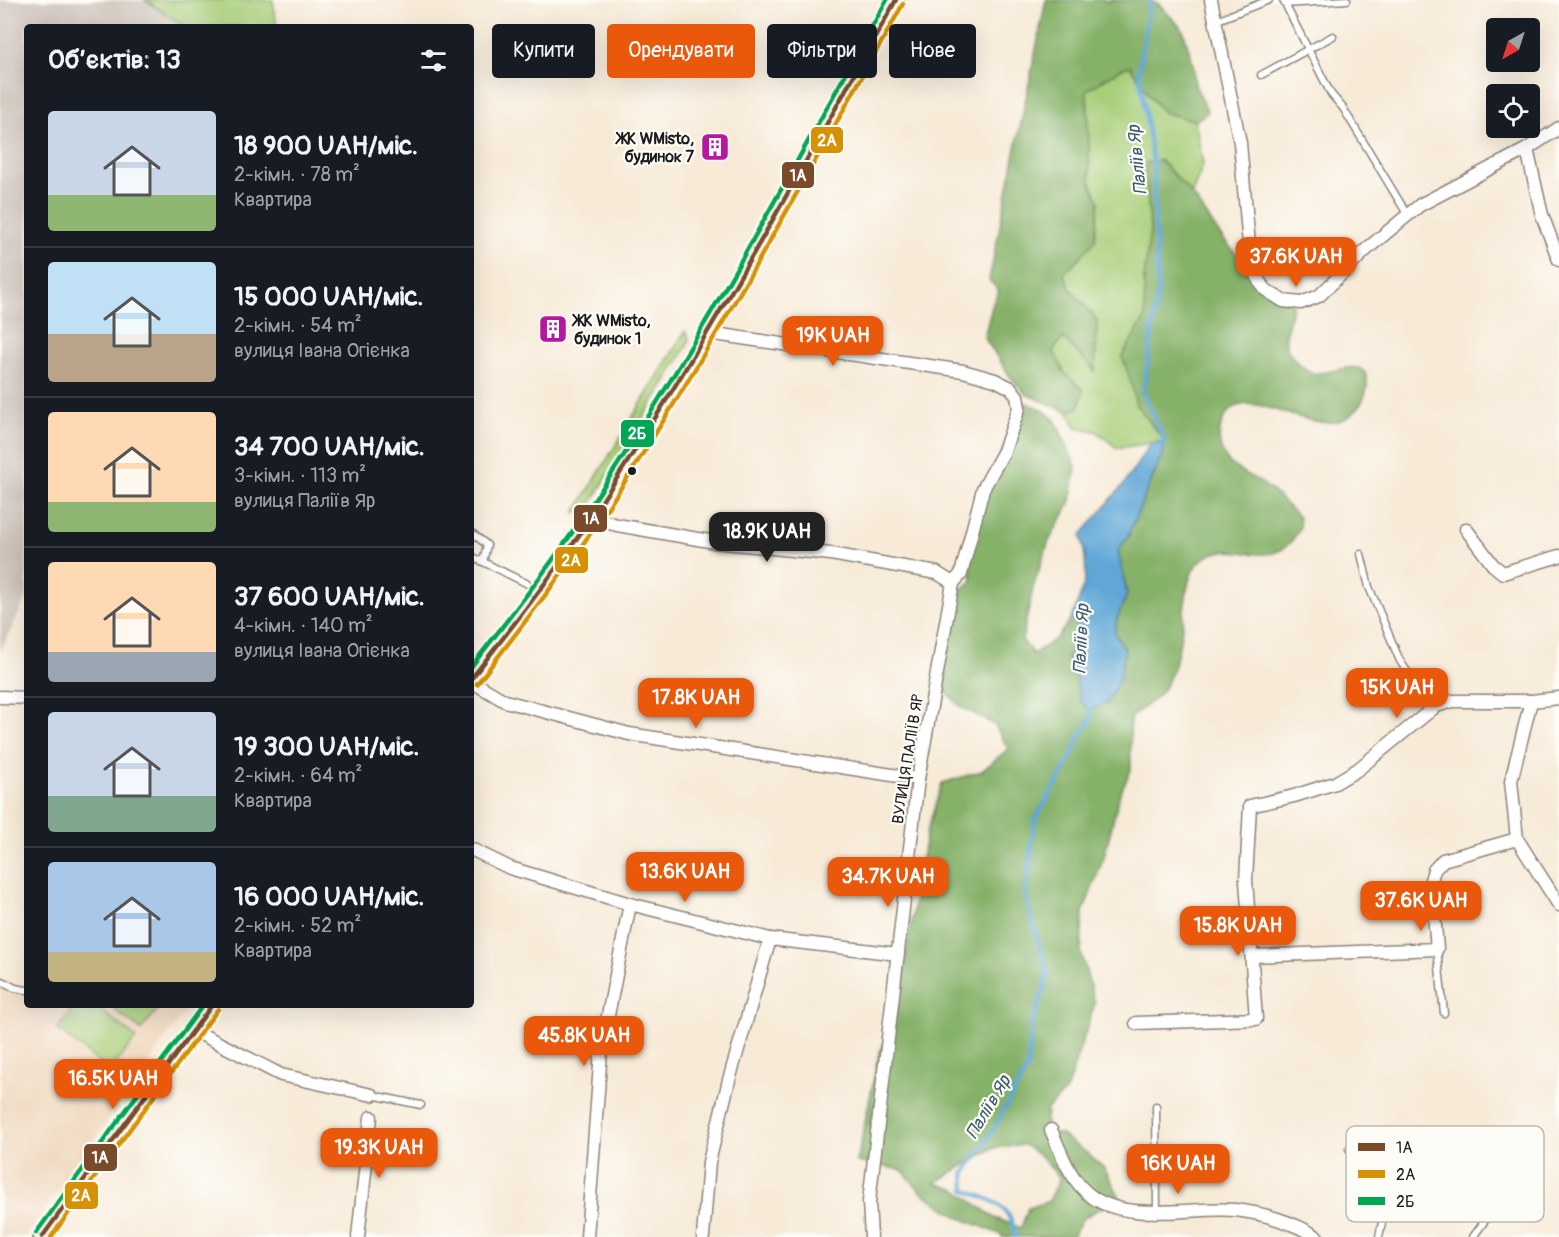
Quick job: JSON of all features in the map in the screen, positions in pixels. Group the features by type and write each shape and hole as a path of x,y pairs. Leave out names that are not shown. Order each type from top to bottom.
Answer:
{"main road":[{"path":"474,676 591,519 708,333 896,0"},
{"path":"42,1237 208,1008"}],"street":[{"path":"1211,0 1240,143 1250,256 1255,274 1266,290 1274,296 1293,303 1310,300 1334,283 1368,248 1407,214 1433,197 1527,149 1559,128"},
{"path":"1527,149 1542,215 1559,260"},
{"name":"ВУЛИЦЯ ПАЛІЇВ ЯР","path":"708,333 963,370 1011,388 1017,396 1019,408 1004,451 982,489 961,574 953,583 918,779 869,1202 871,1237"},
{"path":"591,519 715,542 831,554 937,573 953,583"},
{"path":"1466,529 1493,565 1503,573 1559,556"},
{"path":"474,682 505,701 629,734 918,779"},
{"path":"0,698 24,698"},
{"path":"1136,1023 1256,1019 1246,880 1250,806 1294,796 1335,783 1357,770 1436,706 1453,701 1531,701 1559,698"},
{"path":"1531,701 1511,781 1517,839 1559,905"},
{"path":"1252,956 1437,949 1431,880 1434,870 1443,860 1517,839"},
{"path":"474,850 510,868 630,904 770,939 898,954"},
{"path":"587,1237 601,1051 630,904"},
{"path":"703,1237 709,1162 729,1080 770,939"},
{"path":"193,1030 281,1075 372,1095"},
{"path":"358,1237 371,1117"},
{"path":"1050,1130 1075,1179 1086,1192 1101,1203 1123,1210 1235,1210 1276,1218 1317,1237"}],"lane":[{"path":"1215,21 1269,0"},
{"path":"1347,0 1284,2 1331,93 1343,108 1407,214"},
{"path":"1261,75 1333,36"},
{"path":"474,534 487,545 483,562"},
{"path":"1361,554 1369,587 1400,662 1409,674 1453,701"},
{"path":"474,558 526,583 538,592"},
{"path":"1437,949 1444,1013"},
{"path":"0,980 15,988 24,990"},
{"path":"372,1095 422,1105"},
{"path":"1156,1106 1157,1210"},
{"path":"1379,1237 1382,1222"},
{"path":"1473,1237 1484,1222"}],"shaded area":[{"path":"0,0 145,0 181,24 24,24 24,603 0,651"},
{"path":"0,979 24,989 24,1008 187,1008 26,1237 0,1237"}],"green space":[{"path":"145,0 273,0 277,24 181,24"},
{"path":"1046,0 1105,0 1106,2 1148,0 1159,4 1183,30 1193,63 1195,85 1208,112 1195,121 1163,112 1130,66 1119,70 1087,90 1090,181 1099,202 1095,241 1064,274 1070,288 1097,320 1095,371 1063,338 1053,350 1064,372 1083,390 1079,407 1068,412 1026,394 1012,379 984,337 993,303 999,291 989,280"},
{"path":"1130,65 1163,112 1195,121 1203,164 1192,194 1160,160 1146,164 1150,230 1144,279 1145,319 1122,356 1151,424 1165,441 1117,448 1096,431 1076,427 1068,412 1079,407 1083,390 1064,372 1053,350 1063,337 1094,370 1097,320 1070,288 1064,274 1099,202 1090,181 1087,90"},
{"path":"1160,160 1192,194 1220,235 1266,289 1293,304 1286,340 1292,357 1313,373 1348,368 1362,370 1366,377 1367,388 1357,410 1335,422 1317,422 1260,406 1244,405 1230,410 1221,426 1221,450 1225,457 1233,466 1275,493 1299,517 1300,527 1289,543 1277,552 1264,554 1223,551 1209,555 1197,565 1188,583 1179,647 1169,678 1157,696 1130,718 1131,770 1120,793 1104,857 1083,912 1081,953 1095,1003 1066,1091 1047,1109 1045,1133 1060,1134 1087,1153 1104,1168 1121,1199 1082,1219 1073,1237 1002,1237 1000,1234 958,1217 922,1193 902,1170 857,1162 879,1053 893,1029 926,835 942,783 982,771 1008,749 995,725 961,707 941,687 956,593 972,581 969,558 985,491 1020,409 1027,403 1043,410 1055,420 1076,466 1071,501 1048,543 1033,588 1022,640 1033,654 1056,639 1071,619 1080,628 1075,634 1078,643 1067,657 1074,669 1080,700 1125,650 1115,633 1116,621 1127,594 1118,550 1127,538 1163,453 1165,441 1136,405 1122,356 1145,318 1144,279 1150,230 1145,163","holes":["1024,1145 1040,1156 1060,1178 1049,1201 1028,1208 1021,1228 995,1218 957,1190 935,1183 993,1148"]},
{"path":"685,331 689,338 687,346 590,505 584,511 575,512"},
{"path":"74,1008 98,1008 136,1038 110,1071 57,1029"},
{"path":"112,1008 159,1008 141,1030"}],"water":[{"path":"1165,441 1163,453 1127,538 1118,550 1127,594 1116,621 1115,633 1125,650 1119,681 1107,703 1089,710 1080,700 1074,669 1067,657 1078,644 1075,634 1080,628 1071,619 1085,578 1086,569 1081,535 1124,484 1151,443"}],"waterway":[{"name":"Паліїв Яр","path":"1150,0 1139,71 1153,163 1158,291 1143,393 1165,441 1162,445"},
{"name":"Паліїв Яр","path":"1015,1237 1010,1218 999,1205 965,1190 964,1174 989,1137 1027,1069 1032,1025 1048,976 1025,896 1035,820 1091,719 1090,707"}],"transit line":[{"name":"2Б","path":"474,663 570,536 664,391 703,327 887,0"},
{"name":"1А","path":"474,675 576,540 631,456 710,328 896,0"},
{"name":"2А","path":"477,684 568,565 638,461 755,267 903,4"},
{"name":"2Б","path":"36,1233 201,1008"},
{"name":"1А","path":"42,1237 210,1008"},
{"name":"2А","path":"51,1237 218,1009"}],"place":[{"name":"ЖК WMisto, будинок 7","path":"715,147"},
{"name":"ЖК WMisto, будинок 1","path":"553,329"}]}
